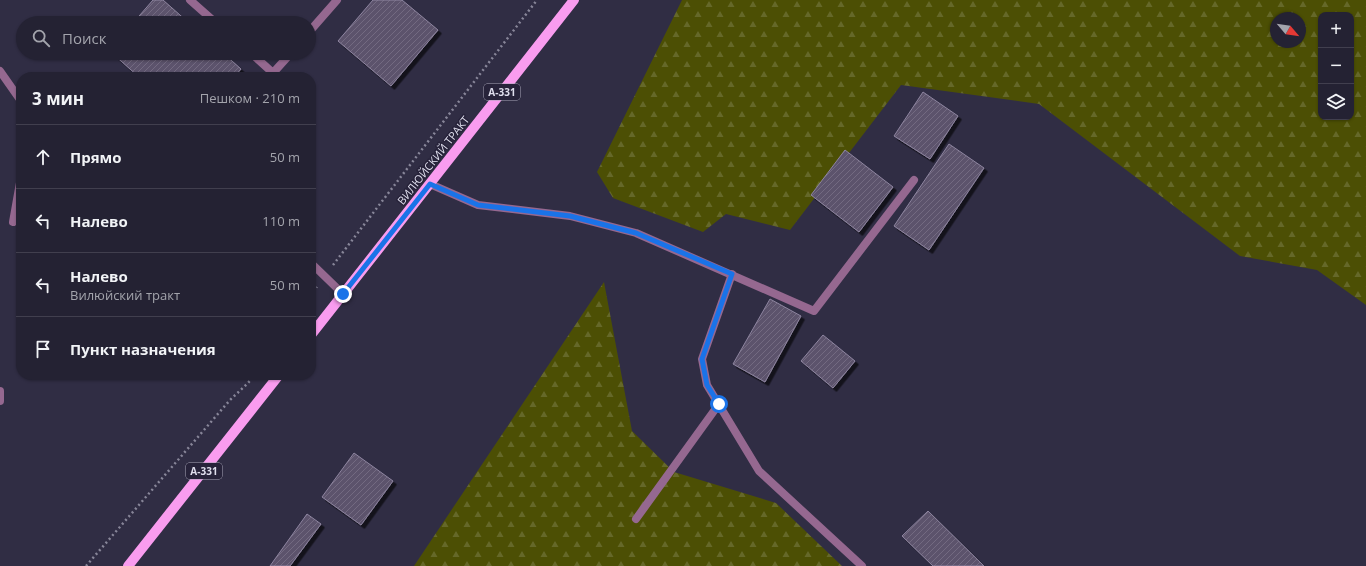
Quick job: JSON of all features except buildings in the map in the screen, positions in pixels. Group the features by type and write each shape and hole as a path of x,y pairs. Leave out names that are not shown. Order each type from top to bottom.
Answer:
{"main road":[{"name":"ВИЛЮЙСКИЙ ТРАКТ","path":"316,328 574,0"},
{"name":"А-331","path":"128,566 275,380"}],"street":[{"path":"190,0 208,16"},
{"path":"316,24 337,0"},
{"path":"258,60 269,72"},
{"path":"275,72 285,60"},
{"path":"0,71 16,93"},
{"path":"430,184 478,205 570,216 636,233 814,311 914,180"},
{"path":"13,222 16,205"},
{"path":"316,269 343,294"},
{"path":"732,274 702,359 707,385 759,471 862,566"},
{"path":"0,391 0,401"},
{"path":"636,519 719,404"}],"path":[{"path":"316,288 537,0"},
{"path":"86,566 230,400 251,380"}],"green space":[{"path":"682,0 1366,0 1366,305 1317,270 1240,256 1039,104 901,85 790,230 726,214 703,232 613,198 597,172"},
{"path":"604,282 632,431 674,472 776,503 842,566 414,566"}],"route":[{"path":"343,294 430,184 478,205 570,216 636,233 732,274 702,359 707,385 719,404"}]}
